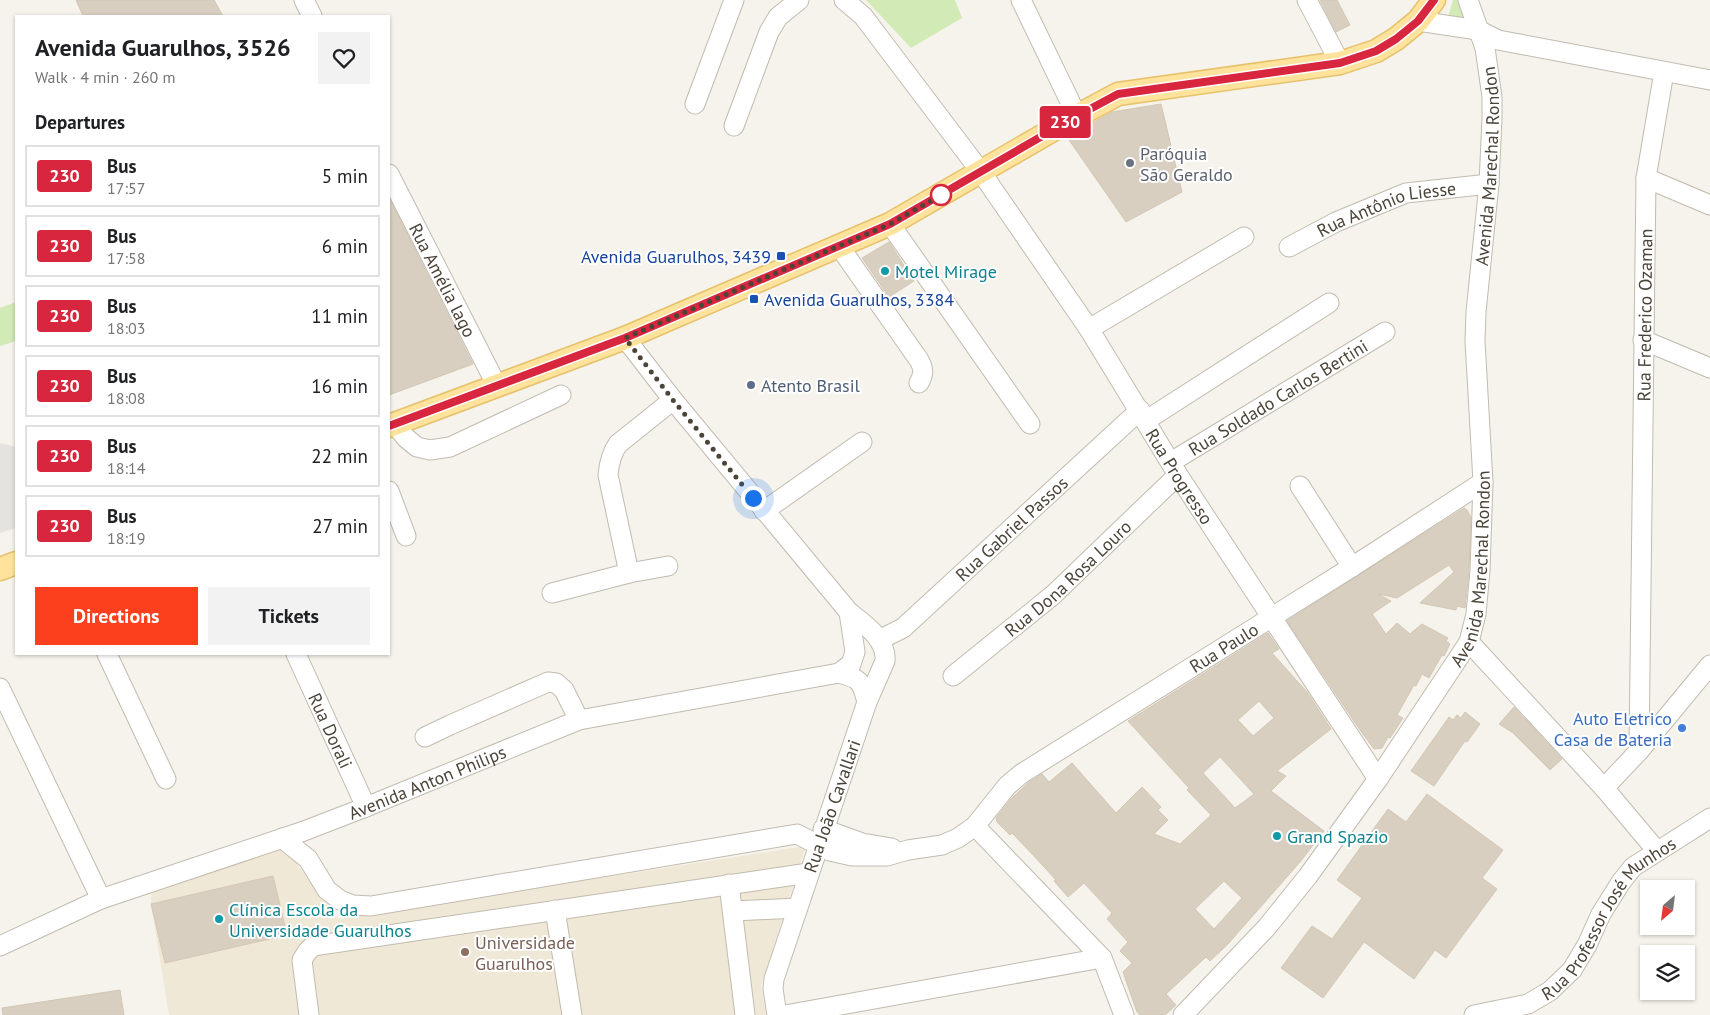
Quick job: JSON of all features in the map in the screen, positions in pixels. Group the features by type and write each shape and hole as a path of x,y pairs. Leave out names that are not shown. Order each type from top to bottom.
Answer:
{"main road":[{"path":"392,425 625,338 890,224 1118,94 1340,63 1376,51 1396,39 1418,21 1434,0"},
{"path":"0,569 15,563"}],"street":[{"path":"304,0 312,15"},
{"path":"695,104 734,0"},
{"path":"734,126 769,32 778,17 799,0"},
{"name":"Rua Progresso","path":"844,0 863,16 981,172 1089,329 1175,469 1378,779"},
{"path":"1022,0 1077,116"},
{"path":"1307,0 1340,63"},
{"name":"Avenida Marechal Rondon","path":"1183,1015 1267,927 1308,876 1378,779 1469,642 1476,614 1480,571 1483,482 1475,341 1476,312 1489,184 1492,98 1485,48 1468,0"},
{"path":"1418,21 1478,30 1498,40 1710,80"},
{"name":"Rua Frederico Ozaman","path":"1639,751 1646,178 1664,72"},
{"name":"Rua Amélia lago","path":"390,176 497,386"},
{"path":"1646,178 1710,205"},
{"name":"Rua Antônio Liesse","path":"1290,247 1336,222 1406,193 1489,184"},
{"path":"890,224 1030,424"},
{"path":"1089,329 1244,237"},
{"path":"839,246 919,360 924,374 919,383"},
{"name":"Rua Gabriel Passos","path":"879,640 904,628 1143,416 1328,302"},
{"name":"Rua Soldado Carlos Bertini","path":"1175,469 1385,332"},
{"path":"625,338 764,511 849,612 879,640 886,654 885,661 868,659 855,652"},
{"path":"1643,340 1710,368"},
{"path":"392,425 417,447 430,450 450,447 561,395"},
{"path":"629,573 608,475 609,463 612,453 618,444 673,400"},
{"path":"764,511 862,442"},
{"name":"Rua Dona Rosa Louro","path":"953,676 1053,595 1175,469"},
{"name":"Rua Paulo","path":"308,859 327,890 340,900 353,905 371,906 796,834 908,850 942,845 958,838 975,826 1007,786 1021,774 1352,567 1483,482"},
{"path":"1300,486 1352,567"},
{"path":"390,494 406,536"},
{"path":"552,593 629,573 668,566"},
{"path":"839,673 851,664 855,652 849,612"},
{"path":"1469,642 1604,788 1657,851"},
{"path":"107,655 166,779"},
{"name":"Rua Dorali","path":"296,655 366,808"},
{"name":"Rua João Cavallari","path":"777,1015 773,989 774,979 867,702 885,661"},
{"path":"1604,788 1639,751 1710,665"},
{"path":"839,673 855,678 860,682 867,702"},
{"name":"Avenida Anton Philips","path":"0,946 101,899 304,831 366,808 579,720 839,673"},
{"path":"425,737 548,682 556,683 564,690 579,720"},
{"path":"0,688 101,899"},
{"name":"Rua Professor José Munhos","path":"1474,1015 1528,1004 1550,991 1572,970 1601,914 1633,867 1710,818"},
{"path":"975,826 1102,958 1124,1015"},
{"path":"304,831 308,859"},
{"path":"282,838 308,859"},
{"path":"308,1015 302,960 306,952 313,946 809,873"},
{"path":"729,884 745,1015"},
{"path":"733,911 797,908"},
{"path":"555,910 572,1015"},
{"path":"785,1015 1102,958"}],"shaded area":[{"path":"0,443 15,447 15,528 0,533"},
{"name":"Universidade Guarulhos","path":"806,846 761,985 766,1015 169,1015 151,894 284,847 338,919"}],"green space":[{"path":"866,0 955,0 962,18 911,48"},
{"path":"1453,0 1459,0 1467,23 1447,20"},
{"path":"15,302 15,341 0,346 0,308"}],"building":[{"path":"76,0 214,0 222,15 83,15"},
{"path":"1320,0 1337,0 1350,25 1336,32"},
{"name":"Paróquia São Geraldo","path":"1161,104 1182,192 1126,222 1067,137 1112,112"},
{"path":"390,200 473,364 390,395"},
{"name":"Motel Mirage","path":"889,242 914,281 889,297 862,258"},
{"path":"1464,508 1471,517 1465,608 1457,606 1456,610 1420,603 1454,572 1449,565 1397,598 1378,594 1391,601 1372,614 1386,634 1397,623 1410,634 1422,624 1448,638 1446,641 1450,644 1429,678 1422,674 1416,686 1414,685 1397,715 1403,718 1390,738 1388,737 1382,748 1374,749 1287,621"},
{"path":"1268,633 1279,649 1272,653 1307,692 1331,729 1277,771 1286,776 1271,791 1324,831 1300,862 1228,944 1210,961 1206,957 1166,994 1176,1005 1165,1015 1140,1015 1137,1012 1123,972 1132,963 1120,951 1128,942 1107,919 1112,913 1084,883 1068,897 1054,881 1056,880 1012,833 1010,835 997,822 996,818 1011,799 1028,783 1042,774 1049,782 1072,763 1116,813 1142,787 1161,807 1158,810 1168,820 1154,834 1180,844 1211,815 1128,721","holes":["1259,701 1274,718 1253,736 1238,720","1220,757 1254,794 1235,808 1203,773","1224,881 1242,898 1214,929 1195,909"]},
{"path":"1514,707 1562,759 1550,770 1513,733 1499,724"},
{"path":"1465,712 1480,724 1467,742 1465,741 1434,786 1411,771 1449,717 1453,720 1457,715 1461,718"},
{"path":"1427,794 1503,850 1482,878 1497,889 1446,958 1435,950 1414,979 1364,942 1323,998 1281,968 1312,926 1332,939 1362,898 1337,880 1388,809 1406,822"},
{"name":"Clínica Escola da Universidade Guarulhos","path":"273,876 287,935 165,963 151,904"},
{"path":"120,990 124,1015 3,1015 2,1008"}],"bus line":[{"name":"230","path":"390,426 625,338 890,224 1118,94 1340,63 1376,51 1396,39 1418,21 1434,0"}],"place":[{"name":"Paróquia São Geraldo","path":"1130,163"},
{"name":"Avenida Guarulhos, 3439","path":"781,256"},
{"name":"Motel Mirage","path":"885,271"},
{"name":"Avenida Guarulhos, 3384","path":"754,299"},
{"name":"Atento Brasil","path":"751,385"},
{"name":"Auto Eletrico Casa de Bateria","path":"1682,728"},
{"name":"Grand Spazio","path":"1277,836"},
{"name":"Clínica Escola da Universidade Guarulhos","path":"219,919"},
{"name":"Universidade Guarulhos","path":"465,952"}],"route":[{"path":"753,498 625,338 890,224 941,195"}]}
